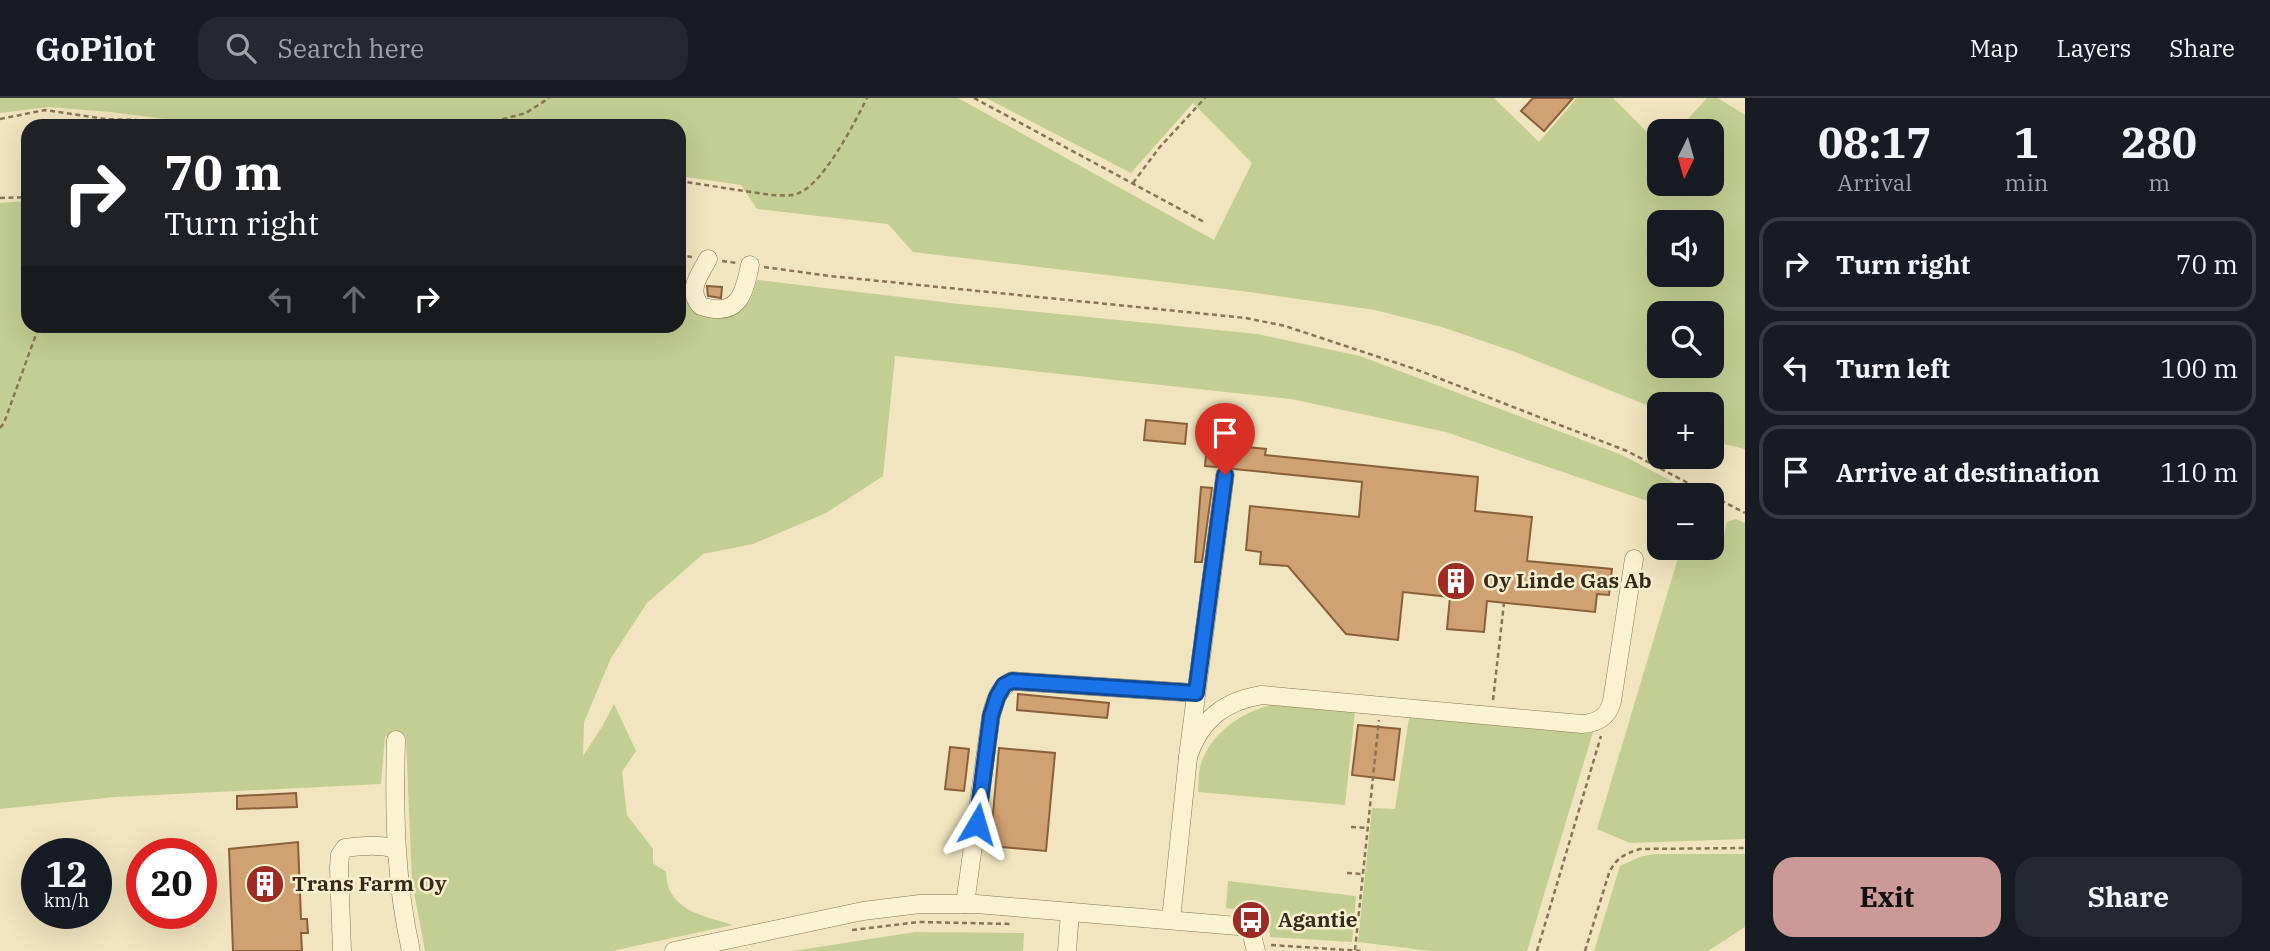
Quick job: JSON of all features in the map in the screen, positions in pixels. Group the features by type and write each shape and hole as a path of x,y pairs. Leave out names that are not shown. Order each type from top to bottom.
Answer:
{"street":[{"path":"708,259 695,282 694,293 701,306 713,308 727,307 739,300 745,289 751,265"},
{"path":"1171,920 1188,757 1225,475"},
{"path":"1188,757 1198,732 1208,719 1230,703 1262,695 1582,724 1597,721 1606,715 1611,706 1634,559"},
{"path":"965,904 991,716 1004,685 1012,681 1196,693"},
{"path":"396,740 396,849 402,906 411,951"},
{"path":"342,951 340,855 345,848 367,845 396,849"},
{"path":"674,951 863,911 920,904 965,904 1250,927 1256,951"},
{"path":"1067,951 1070,912"}],"path":[{"path":"504,119 526,113 549,98"},
{"path":"686,182 771,195 800,193 816,182 853,127 867,98"},
{"path":"974,98 1206,223"},
{"path":"1132,183 1159,148 1205,98"},
{"path":"0,119 45,110 105,119"},
{"path":"0,198 21,197"},
{"path":"686,256 830,276 1246,318 1285,326 1415,369 1628,451 1745,513"},
{"path":"0,428 36,333"},
{"path":"1537,951 1602,730"},
{"path":"1355,950 1369,807"},
{"path":"1351,827 1367,828"},
{"path":"1585,951 1609,873 1614,862 1624,854 1640,849 1745,848"},
{"path":"1347,873 1362,874"}],"green space":[{"path":"0,98 958,98 1214,240 1252,163 1193,103 1131,173 986,98 1494,98 1539,142 1577,98 1613,98 1647,132 1647,196 1724,196 1724,119 1688,119 1707,98 1718,98 1745,115 1745,449 1724,444 1724,392 1647,392 1647,405 1515,352 1442,327 1375,310 1242,291 913,252 888,224 757,209 741,185 686,177 686,119 165,119 48,107 0,113"},
{"path":"21,202 21,333 686,333 686,299 702,312 728,315 749,301 757,280 959,304 1257,334 1360,356 1622,455 1675,483 1647,483 1647,501 1446,432 1291,399 895,356 883,476 826,513 753,544 703,554 647,603 611,658 584,722 583,756 614,704 636,751 622,772 627,815 653,849 653,863 666,872 668,885 679,903 698,914 733,925 612,951 425,951 412,881 406,740 385,736 381,784 115,797 0,809 0,203"},
{"path":"1736,519 1745,523 1745,839 1630,843 1597,829 1677,560 1724,560 1727,522"},
{"path":"1275,704 1355,712 1345,805 1198,792 1201,764 1212,742 1240,718"},
{"path":"1409,718 1593,732 1527,951 1431,951 1358,942 1372,808 1395,809"},
{"path":"1745,854 1745,927 1708,951 1594,951 1620,866 1642,856"},
{"path":"1228,881 1356,896 1352,942 1270,937 1269,915 1226,908"},
{"path":"915,932 1024,933 1023,951 793,951"}],"building":[{"path":"1533,98 1573,98 1544,131 1521,111"},
{"path":"707,286 722,287 721,298 708,296"},
{"path":"1146,420 1187,424 1185,444 1144,440"},
{"name":"Oy Linde Gas Ab","path":"1207,443 1266,449 1265,455 1478,477 1475,511 1532,517 1527,561 1612,569 1609,595 1597,594 1595,612 1487,601 1484,632 1447,629 1450,597 1403,592 1398,640 1346,634 1288,566 1260,564 1261,552 1246,550 1250,506 1359,517 1362,482 1234,469 1226,464 1217,467 1205,466"},
{"path":"1201,487 1212,488 1202,562 1195,562"},
{"path":"1018,694 1109,703 1107,718 1017,710"},
{"path":"1358,725 1400,729 1394,780 1352,775"},
{"path":"950,747 969,749 964,791 945,789"},
{"path":"999,748 1055,753 1046,851 990,846"},
{"path":"296,793 297,807 237,809 237,796"},
{"name":"Trans Farm Oy","path":"298,842 301,919 307,919 308,933 301,933 302,951 233,951 229,849"}],"place":[{"name":"Oy Linde Gas Ab","path":"1456,581"},
{"name":"Trans Farm Oy","path":"265,884"},
{"name":"Agantie","path":"1251,920"}],"route":[{"path":"977,824 991,716 1004,685 1012,681 1196,693 1225,475"}]}
